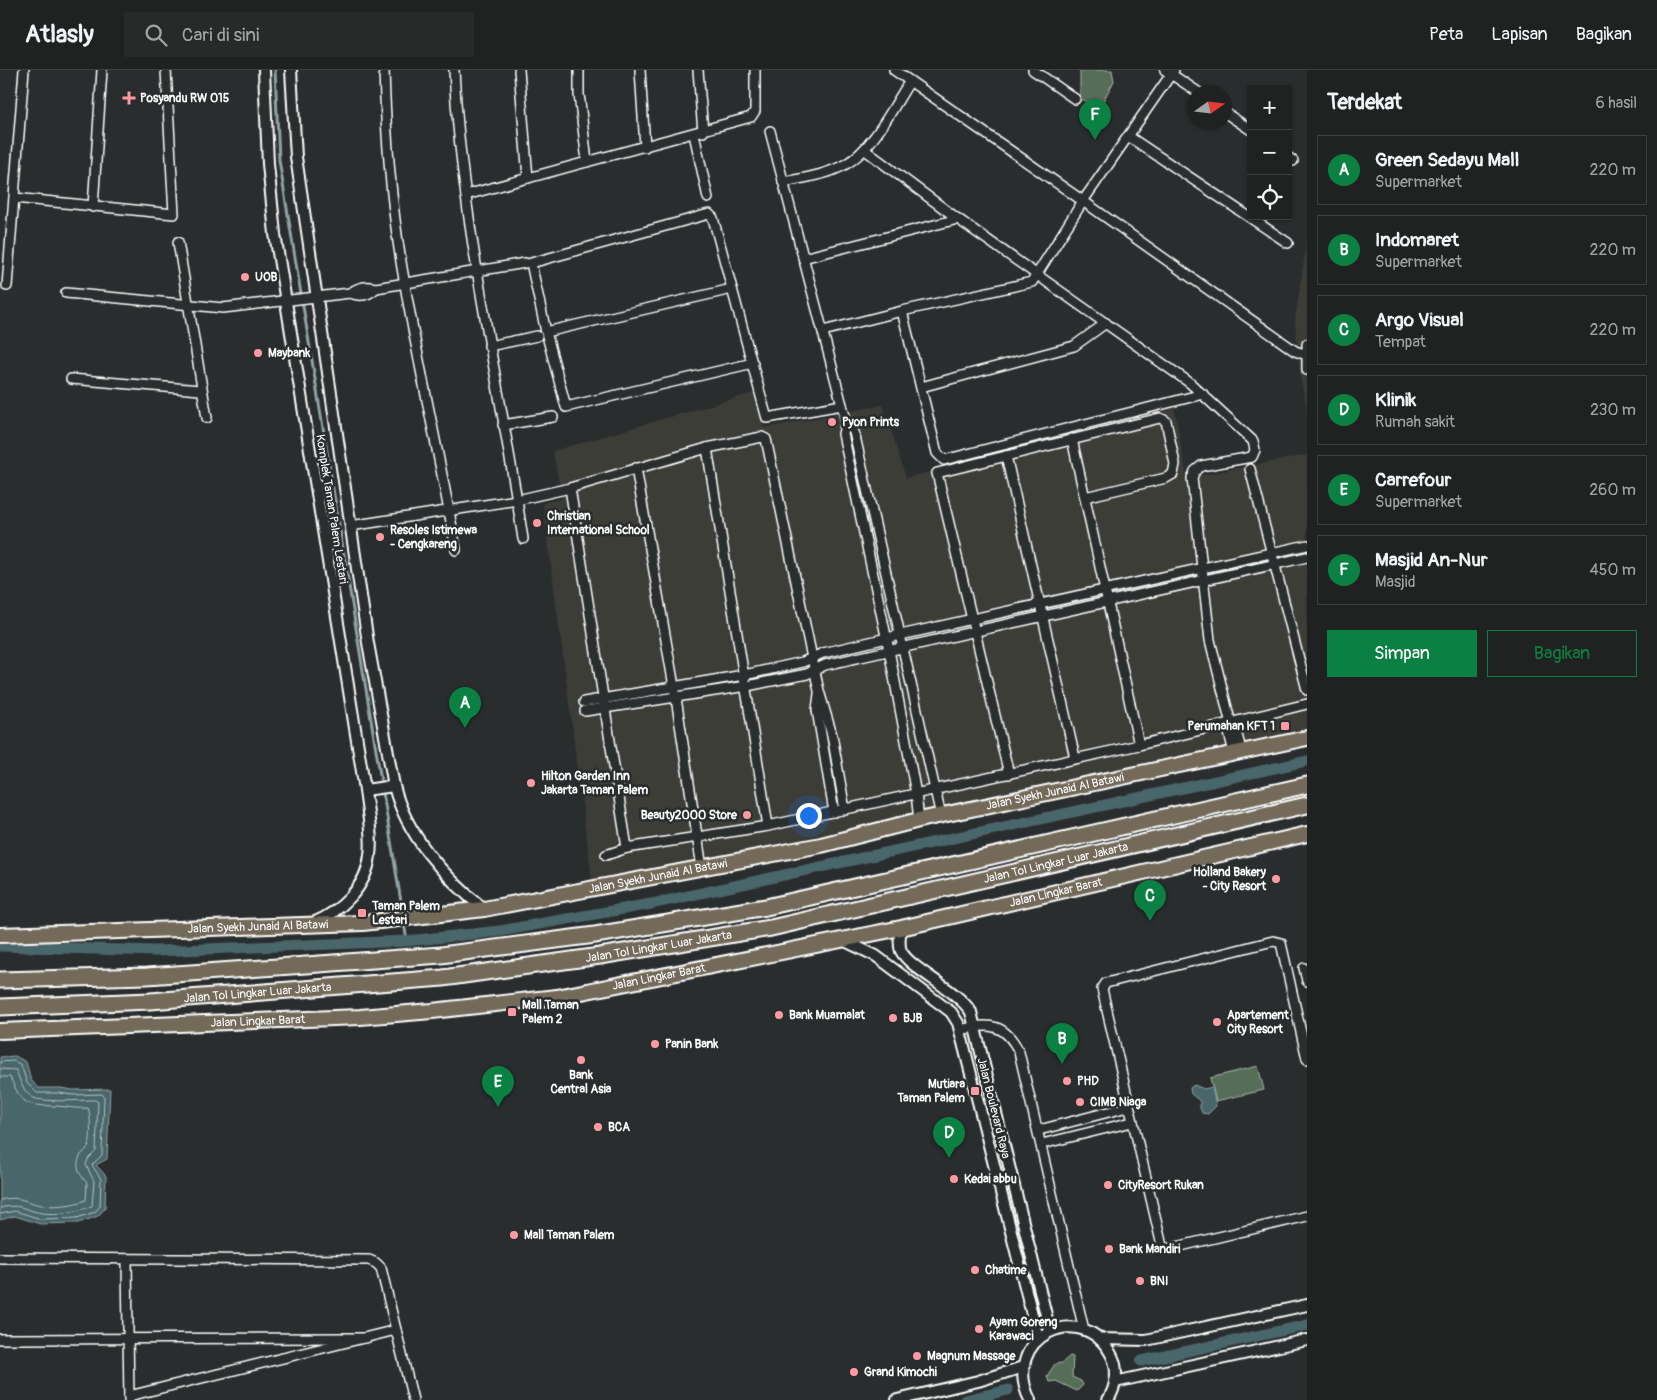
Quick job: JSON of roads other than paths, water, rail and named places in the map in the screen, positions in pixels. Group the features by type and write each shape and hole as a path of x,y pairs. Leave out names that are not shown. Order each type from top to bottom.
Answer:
{"highway":[{"name":"Jalan Tol Lingkar Luar Jakarta","path":"0,980 147,976 441,955 595,935 766,907 1307,785"},
{"name":"Jalan Tol Lingkar Luar Jakarta","path":"0,1007 150,1001 444,978 600,956 771,928 1307,805"}],"main road":[{"name":"Jalan Syekh Junaid Al Batawi","path":"0,935 99,930 308,925 388,920 484,909 821,845 919,820 1237,751 1307,738"},
{"path":"1272,745 1307,743"},
{"name":"Jalan Lingkar Barat","path":"0,1032 360,1017 432,1011 557,996 901,928 1307,834"}],"street":[{"path":"7,286 24,70"},
{"path":"94,207 102,70"},
{"path":"14,198 174,214 166,70"},
{"name":"Komplek Taman Palem Lestari","path":"264,70 268,164 274,234 291,301 380,788 398,805 412,829 461,890 484,909"},
{"name":"Komplek Taman Palem Lestari","path":"291,70 296,157 313,298 379,713 380,788 370,855 365,874 357,890 345,903 324,918 308,925"},
{"path":"384,70 392,196 404,284 456,550"},
{"path":"454,70 466,195 476,272 523,539"},
{"path":"519,70 528,178"},
{"path":"579,70 579,94 587,162"},
{"path":"640,70 645,147"},
{"path":"698,70 699,133 708,198"},
{"path":"466,195 699,133 754,115 755,70"},
{"path":"894,70 1294,351 1306,351 1307,370"},
{"path":"1034,70 1075,99"},
{"path":"823,331 1032,282 1083,201 1170,71 1189,85"},
{"path":"783,182 824,174 847,164 865,150 910,82"},
{"path":"1232,117 1247,127"},
{"path":"770,131 846,420 854,432 941,816"},
{"path":"1128,136 1288,243"},
{"path":"865,150 958,220 1106,323 1203,394 1253,442 1255,450 1252,457 1201,466 1195,471 1191,489 1210,640 1231,724 1229,733 1237,751"},
{"path":"753,363 567,408 564,406 541,334 530,268 532,262 706,214 712,215 753,363 767,418 842,405"},
{"path":"803,258 958,220"},
{"path":"178,242 200,390 207,418"},
{"path":"66,293 229,308 350,293 356,288 369,286 376,288 404,284 525,262"},
{"path":"488,346 732,289"},
{"path":"902,311 938,453 944,460 1203,394"},
{"path":"921,387 1074,346 1106,323"},
{"path":"71,379 200,390"},
{"path":"503,425 553,417"},
{"path":"1009,774 937,473 1160,418 1166,422 1175,464 1173,474 1166,478 1085,497"},
{"path":"846,420 843,434 887,638 916,794 919,820"},
{"path":"350,526 517,500 570,488 707,448 762,437 769,442 820,691 832,735 845,810"},
{"path":"1072,439 1139,745"},
{"path":"707,448 768,826"},
{"path":"1006,456 1041,616 1075,758"},
{"path":"636,468 676,698 702,868"},
{"path":"1250,469 1307,690"},
{"path":"854,489 867,486"},
{"path":"570,488 627,848"},
{"path":"1307,545 887,638 813,656 803,662 674,688 603,699 584,707 605,709 807,674 825,665 889,650 1307,558"},
{"path":"820,691 817,710 834,812"},
{"path":"606,855 627,848 768,826 845,810 1231,724 1307,704"},
{"name":"Jalan Boulevard Raya","path":"901,928 899,945 905,956 967,1005 976,1026 1050,1331"},
{"name":"Jalan Boulevard Raya","path":"843,940 868,951 955,1016 961,1030 1038,1338"},
{"path":"1307,1059 1281,943 1272,941 1106,983 1102,989 1128,1107 1162,1246 1164,1248 1307,1216"},
{"path":"1304,968 1307,980"},
{"path":"961,1030 976,1026 990,1026 1005,1031 1014,1040 1019,1052 1039,1130 1084,1330"},
{"path":"981,1109 995,1106"},
{"path":"1039,1130 1128,1107"},
{"path":"1042,1144 1132,1122"},
{"path":"987,1133 1000,1130"},
{"path":"0,1258 127,1261 370,1260 381,1268 413,1400"},
{"path":"127,1261 129,1398 396,1330"},
{"path":"1100,1339 1146,1340 1307,1305"},
{"path":"1030,1400 1025,1390 1023,1367 1028,1350 1038,1338 1050,1331 1068,1327 1084,1330 1100,1339 1113,1359 1116,1382 1108,1400"},
{"path":"0,1339 127,1337 366,1338"},
{"path":"1116,1382 1307,1340"},
{"path":"897,1400 978,1381 1023,1367"}],"water":[{"path":"15,1056 26,1062 31,1080 38,1088 73,1090 110,1089 107,1159 96,1165 106,1176 105,1208 98,1216 78,1223 40,1224 15,1216 0,1220 0,1057"},
{"path":"1194,1085 1204,1089 1212,1087 1216,1106 1208,1114 1202,1113 1200,1101 1191,1094 1190,1088"}],"waterway":[{"path":"275,70 279,160 403,914"},
{"path":"0,946 155,951 407,941 500,931 651,904 1307,761"},
{"path":"404,923 407,941"},
{"path":"1141,1361 1307,1325"},
{"path":"965,1400 1008,1390"}],"place":[{"name":"Posyandu RW 015","path":"129,98"},
{"name":"Masjid An-Nur","path":"1095,140"},
{"name":"UOB","path":"245,277"},
{"name":"Maybank","path":"258,353"},
{"name":"Pyon Prints","path":"832,422"},
{"name":"Christian International School","path":"537,523"},
{"name":"Resoles Istimewa - Cengkareng","path":"380,537"},
{"name":"Perumahan KFT 1","path":"1285,726"},
{"name":"Green Sedayu Mall","path":"465,728"},
{"name":"Hilton Garden Inn Jakarta Taman Palem","path":"531,783"},
{"name":"Beauty2000 Store","path":"747,815"},
{"name":"Holland Bakery - City Resort","path":"1276,879"},
{"name":"Taman Palem Lestari","path":"362,913"},
{"name":"Argo Visual","path":"1150,921"},
{"name":"Mall Taman Palem 2","path":"512,1012"},
{"name":"Bank Muamalat","path":"779,1015"},
{"name":"BJB","path":"893,1018"},
{"name":"Apartement City Resort","path":"1217,1022"},
{"name":"Panin Bank","path":"655,1044"},
{"name":"Bank Central Asia","path":"581,1060"},
{"name":"Indomaret","path":"1062,1064"},
{"name":"PHD","path":"1067,1081"},
{"name":"Mutiara Taman Palem","path":"975,1091"},
{"name":"CIMB Niaga","path":"1080,1102"},
{"name":"Carrefour","path":"498,1107"},
{"name":"BCA","path":"598,1127"},
{"name":"Klinik","path":"949,1158"},
{"name":"Kedai abbu","path":"954,1179"},
{"name":"CityResort Rukan","path":"1108,1185"},
{"name":"Mall Taman Palem","path":"514,1235"},
{"name":"Bank Mandiri","path":"1109,1249"},
{"name":"Chatime","path":"975,1270"},
{"name":"BNI","path":"1140,1281"},
{"name":"Ayam Goreng Karawaci","path":"979,1329"},
{"name":"Magnum Massage","path":"917,1356"},
{"name":"Grand Kimochi","path":"854,1372"}]}
